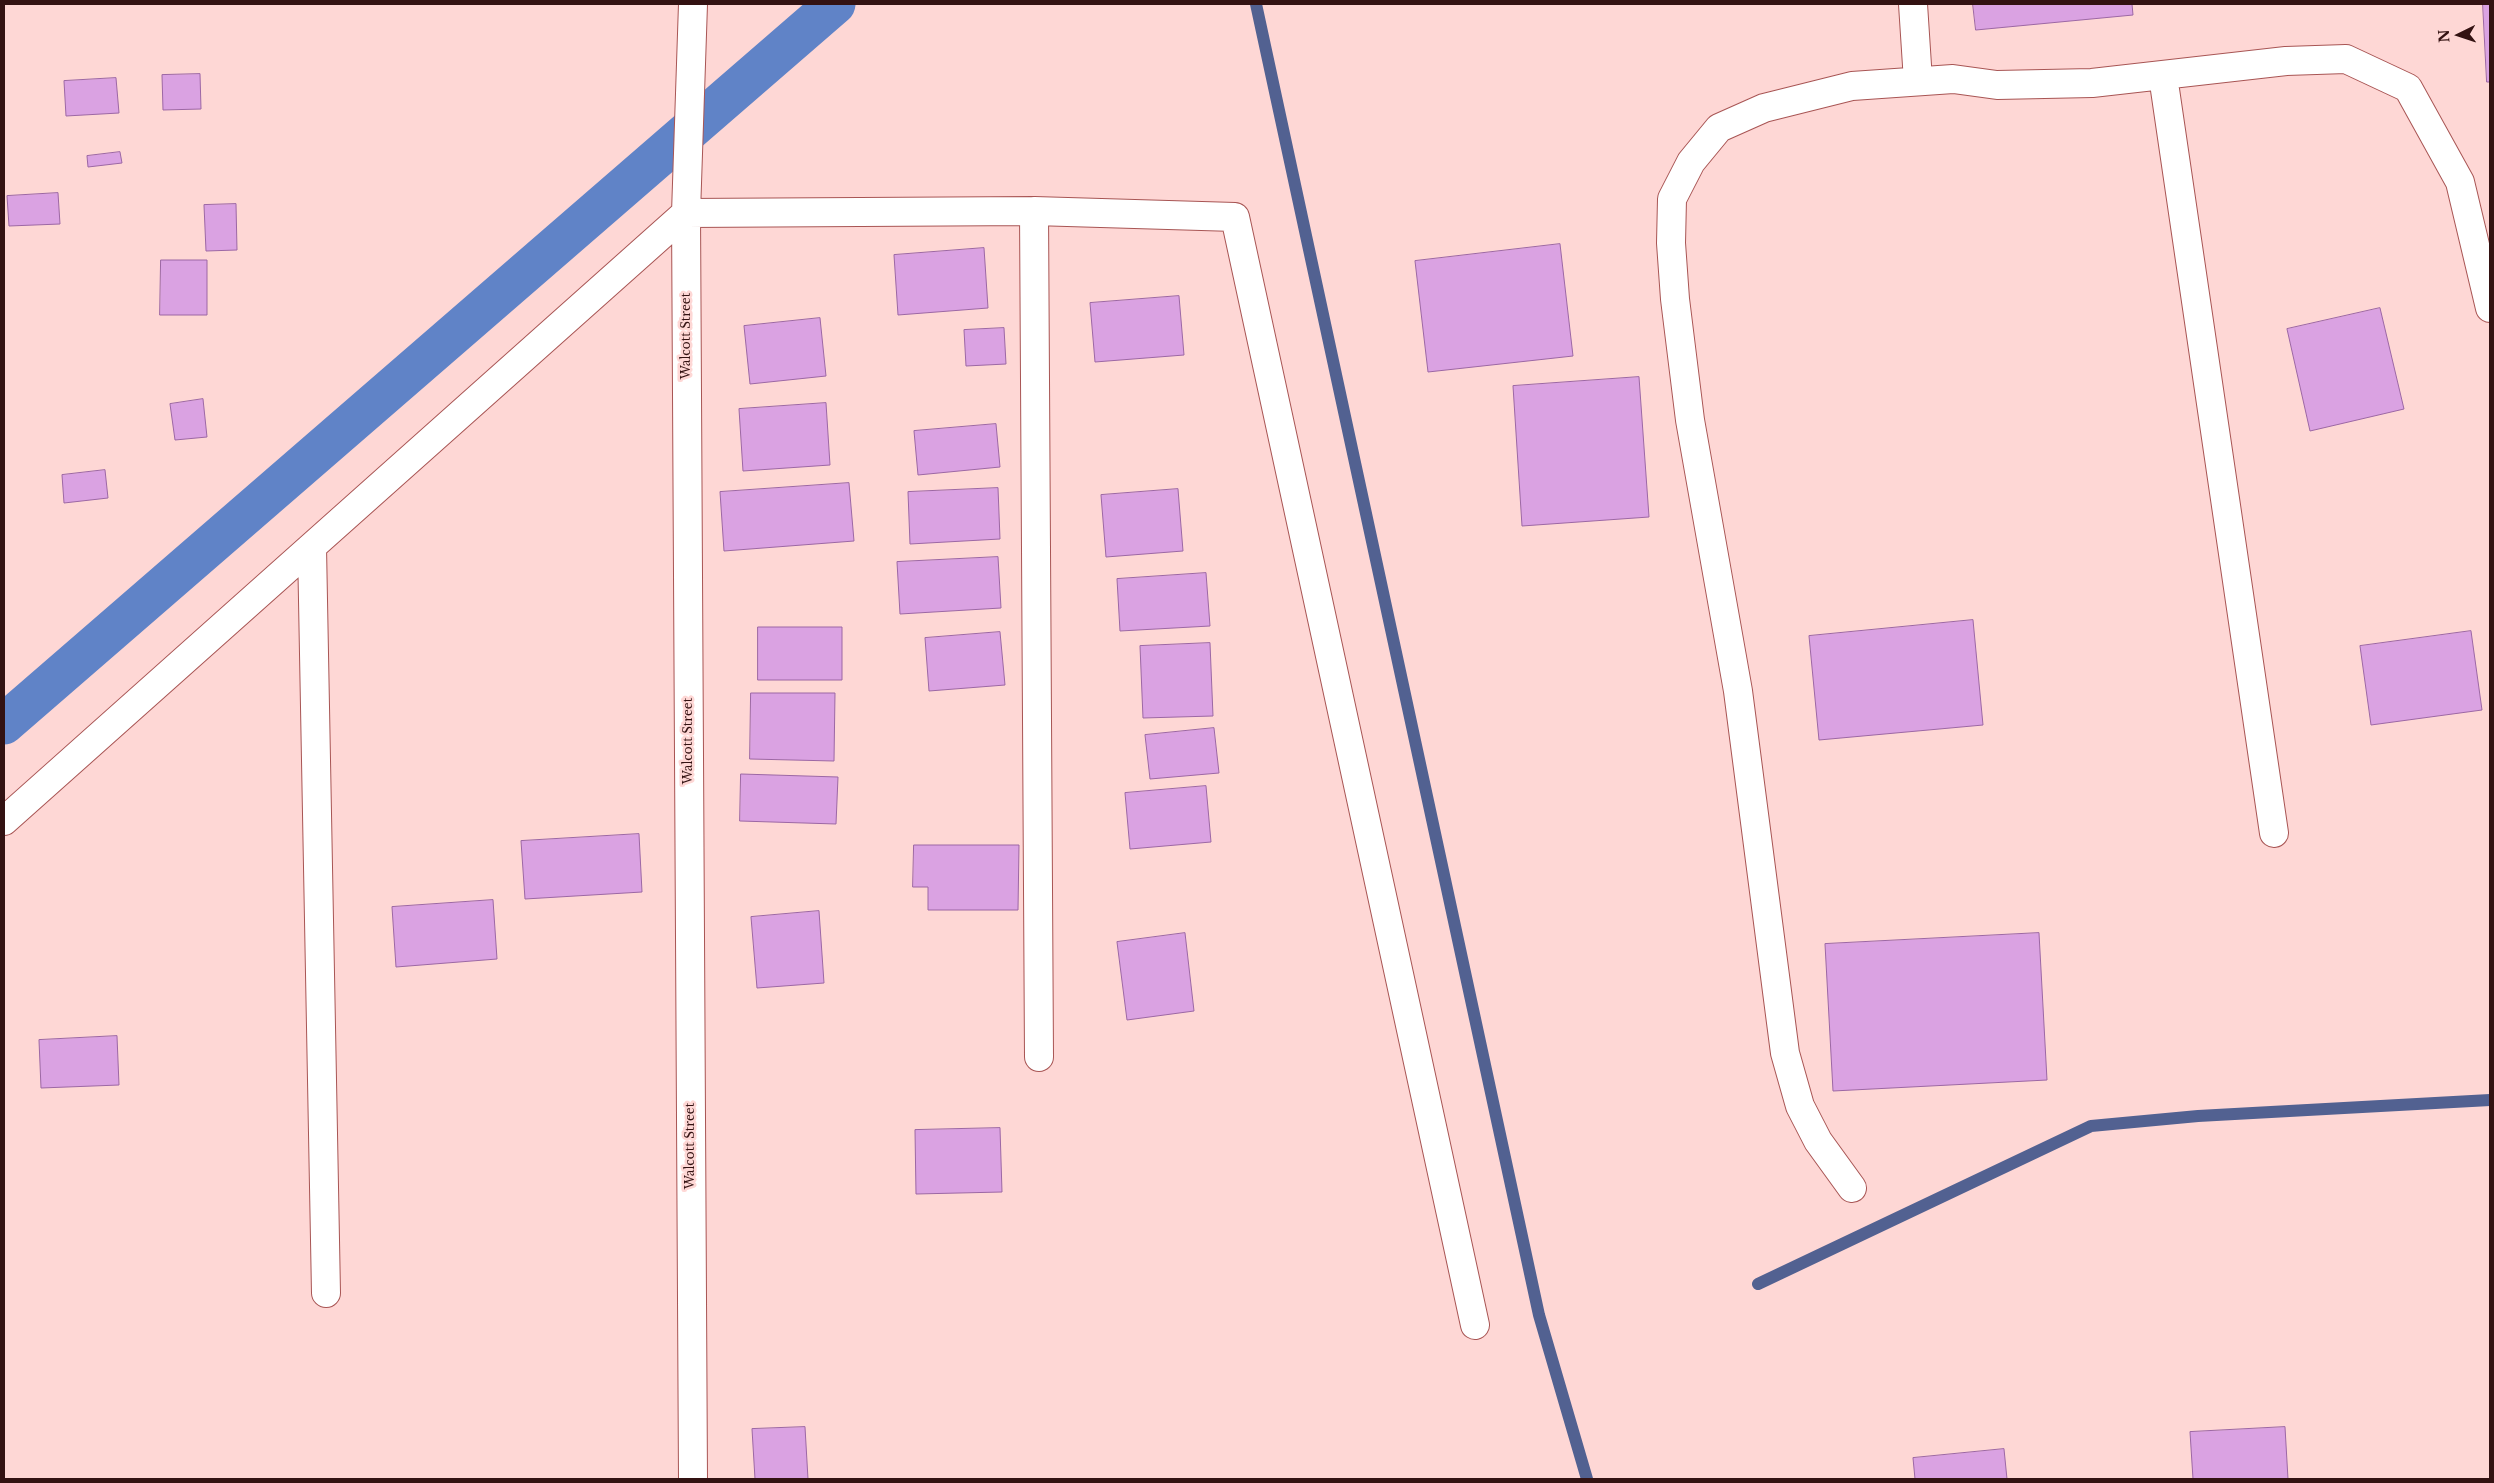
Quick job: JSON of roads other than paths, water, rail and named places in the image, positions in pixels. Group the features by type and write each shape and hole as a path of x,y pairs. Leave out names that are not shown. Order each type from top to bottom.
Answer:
{"street":[{"name":"Walcott Street","path":"693,1479 686,213 694,4"},
{"path":"1913,4 1918,81"},
{"path":"1852,1188 1818,1141 1800,1106 1785,1053 1738,691 1690,420 1675,290 1671,243 1672,199 1691,162 1719,128 1764,108 1852,86 1953,79 1997,85 2092,83 2286,61 2346,59 2408,88 2460,182 2490,308"},
{"path":"2163,76 2274,833"},
{"path":"1034,211 1039,1057"},
{"path":"4,820 686,213 1034,211 1235,217 1475,1325"},
{"path":"312,547 326,1293"}],"waterway":[{"path":"4,724 835,4"},
{"path":"1256,4 1539,1315 1587,1479"},
{"path":"1758,1284 2091,1126 2198,1116 2490,1100"}]}
